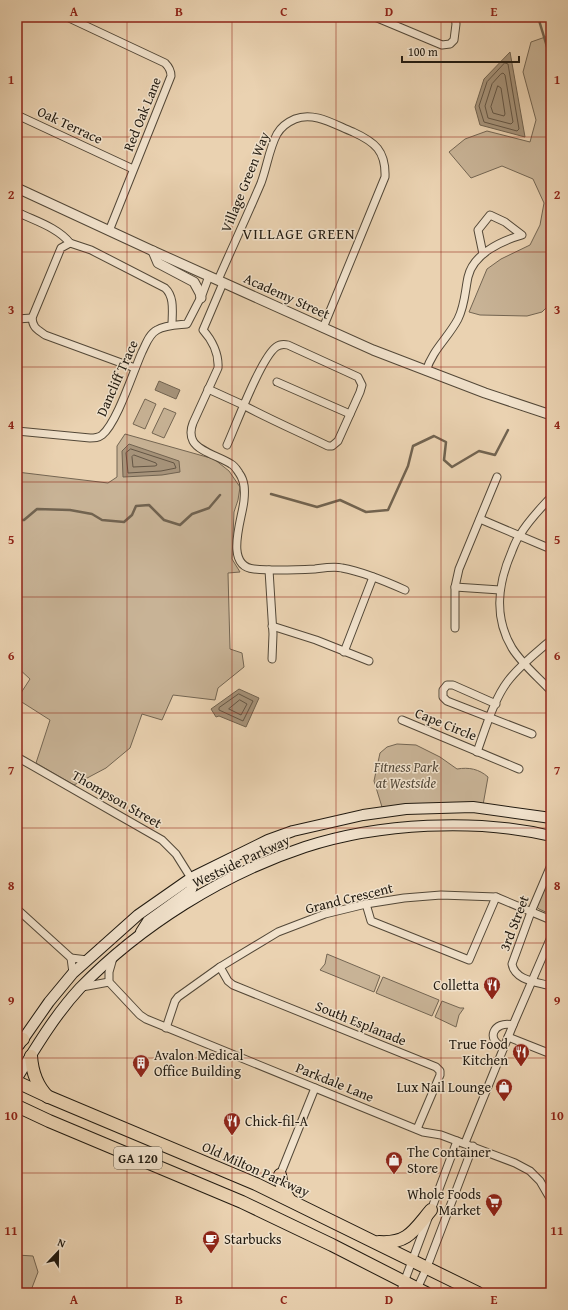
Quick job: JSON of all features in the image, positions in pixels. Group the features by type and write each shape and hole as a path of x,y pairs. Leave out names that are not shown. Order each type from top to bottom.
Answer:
{"highway":[{"path":"31,1056 32,1068 36,1079 42,1090 49,1098"},
{"name":"Old Milton Parkway","path":"17,1082 49,1098 289,1199 478,1293"},
{"name":"GA 120","path":"20,1111 242,1202 406,1277 420,1288"},
{"path":"256,1184 270,1181 280,1175"},
{"path":"280,1175 282,1187 289,1199"},
{"path":"374,1241 387,1242 403,1240 431,1210"}],"main road":[{"name":"Westside Parkway","path":"19,1043 49,1002 73,973 138,915 191,878 268,840 293,831 367,814 406,809 473,807 551,818"},
{"name":"Westside Parkway","path":"17,1078 54,1021 81,988 112,958 164,917 210,888 264,863 305,847 352,835 395,829 437,826 494,827 534,832 551,836"},
{"path":"138,938 148,921 191,890 191,878"}],"street":[{"name":"Red Oak Lane","path":"67,17 165,63 170,68 171,76 109,231"},
{"path":"375,17 442,45 450,44 454,40 455,17"},
{"name":"Oak Terrace","path":"17,115 133,169"},
{"name":"Village Green Way","path":"220,282 261,181 274,139 282,127 296,118 312,117 364,137 374,143 381,153 385,165 384,177 323,328"},
{"name":"Academy Street","path":"17,188 323,328 426,371 551,415"},
{"path":"17,212 64,236 70,243 91,250 165,288 172,298 172,325"},
{"path":"426,371 432,354 451,330 458,318 466,297 468,276 473,265 483,254 508,239 522,235 505,222 490,215 478,230 483,254"},
{"path":"70,243 61,248 32,318 35,328 45,335 135,368"},
{"path":"153,251 158,263 194,282 198,287 200,298"},
{"name":"Dancliff Trace","path":"17,431 98,438 109,428 114,419 135,368 151,335 157,329 172,325 187,324 209,276"},
{"path":"220,282 202,330 210,338 218,362 218,368 193,423 191,432 192,441 202,449 232,464 242,477 245,486 244,500 236,544 239,559 242,564 252,569 269,570 341,567 373,577 405,590"},
{"path":"17,319 32,318"},
{"path":"208,389 244,406 328,446 332,446 336,443 362,385 358,377 288,344 277,346 265,359 244,406 227,445"},
{"path":"277,382 350,414"},
{"path":"455,628 456,587 459,569 497,477"},
{"path":"551,497 519,535 505,568 500,590 500,611 504,630 512,648 524,664 551,691"},
{"path":"480,519 551,549"},
{"path":"269,570 272,658"},
{"path":"344,652 373,577"},
{"path":"456,587 500,590"},
{"path":"272,626 316,640 369,661"},
{"name":"Cape Circle","path":"402,720 477,752 496,704 507,682 524,664 551,640"},
{"path":"496,704 453,684 447,686 443,690 443,697 447,701 532,734"},
{"path":"477,752 519,768"},
{"name":"Thompson Street","path":"17,757 162,840 176,854 191,878"},
{"name":"3rd Street","path":"551,865 531,912 512,964 517,974 523,978 551,986"},
{"name":"Grand Crescent","path":"166,1028 175,1001 178,997 220,968 278,932 325,914 366,904 404,898 441,895 496,897 551,920"},
{"path":"366,904 371,921 469,960 496,897"},
{"path":"17,909 71,958 87,960"},
{"path":"465,1144 508,1037 551,937"},
{"path":"71,958 73,973"},
{"path":"81,988 109,982 109,972 112,958"},
{"name":"South Esplanade","path":"220,968 228,981 233,985 436,1067 440,1071 440,1075 418,1129"},
{"name":"Parkdale Lane","path":"109,982 140,1015 152,1022 418,1129 441,1135 515,1162 530,1171 540,1181 550,1200"},
{"path":"504,1047 496,1043 493,1035 494,1031 503,1024 513,1025"},
{"path":"508,1037 551,1054"},
{"path":"280,1175 315,1088"},
{"path":"400,1293 457,1141"},
{"path":"420,1288 473,1146"}],"green space":[{"path":"551,35 551,303 542,312 527,316 480,315 469,312 487,269 501,259 530,245 540,225 544,203 533,179 502,166 471,178 449,152 465,139 487,131 530,142 536,120 523,72 531,42"},
{"path":"145,399 156,404 145,429 133,424"},
{"path":"164,408 176,413 164,438 152,433"},
{"path":"125,434 214,459 229,471 240,487 234,512 232,559 240,572 228,573 230,649 242,653 244,667 218,688 215,700 173,695 162,720 142,714 130,748 106,768 74,785 36,763 50,720 17,699 30,679 17,667 17,657 20,650 17,648 17,472 108,483 117,477 117,446"},
{"name":"Fitness Park at Westside","path":"397,744 416,745 440,757 457,769 474,769 485,774 488,777 483,805 433,804 382,807 374,781 380,753 387,747"},
{"path":"551,872 551,913 550,914 537,907"},
{"path":"327,954 380,976 374,992 320,970 325,964"},
{"path":"383,977 439,1000 432,1016 376,993"},
{"path":"442,1001 460,1008 464,1008 459,1015 456,1027 435,1017"},
{"path":"17,1255 33,1256 38,1272 30,1293 17,1293"}],"water":[{"path":"510,52 525,137 480,125 475,107 484,79"},
{"path":"159,381 180,390 176,399 155,390"},
{"path":"129,444 179,461 180,472 162,475 123,477 122,451"},
{"path":"239,689 259,698 246,727 219,716 216,717 211,709"}],"waterway":[{"path":"538,17 551,60"},
{"path":"271,494 317,507 340,500 366,512 388,510 408,466 413,446 434,436 446,442 444,460 452,467 479,451 495,455 508,430"},
{"path":"17,520 24,520 37,509 70,510 92,514 102,520 124,522 132,515 136,506 149,505 164,520 180,525 192,514 209,508 220,495"}],"place":[{"name":"Colletta","path":"492,1000"},
{"name":"True Food Kitchen","path":"521,1067"},
{"name":"Avalon Medical Office Building","path":"141,1078"},
{"name":"Lux Nail Lounge","path":"504,1102"},
{"name":"Chick-fil-A","path":"232,1136"},
{"name":"The Container Store","path":"394,1175"},
{"name":"Whole Foods Market","path":"494,1217"},
{"name":"Starbucks","path":"211,1254"}],"district":[{"name":"VILLAGE GREEN","path":"299,234"}]}
